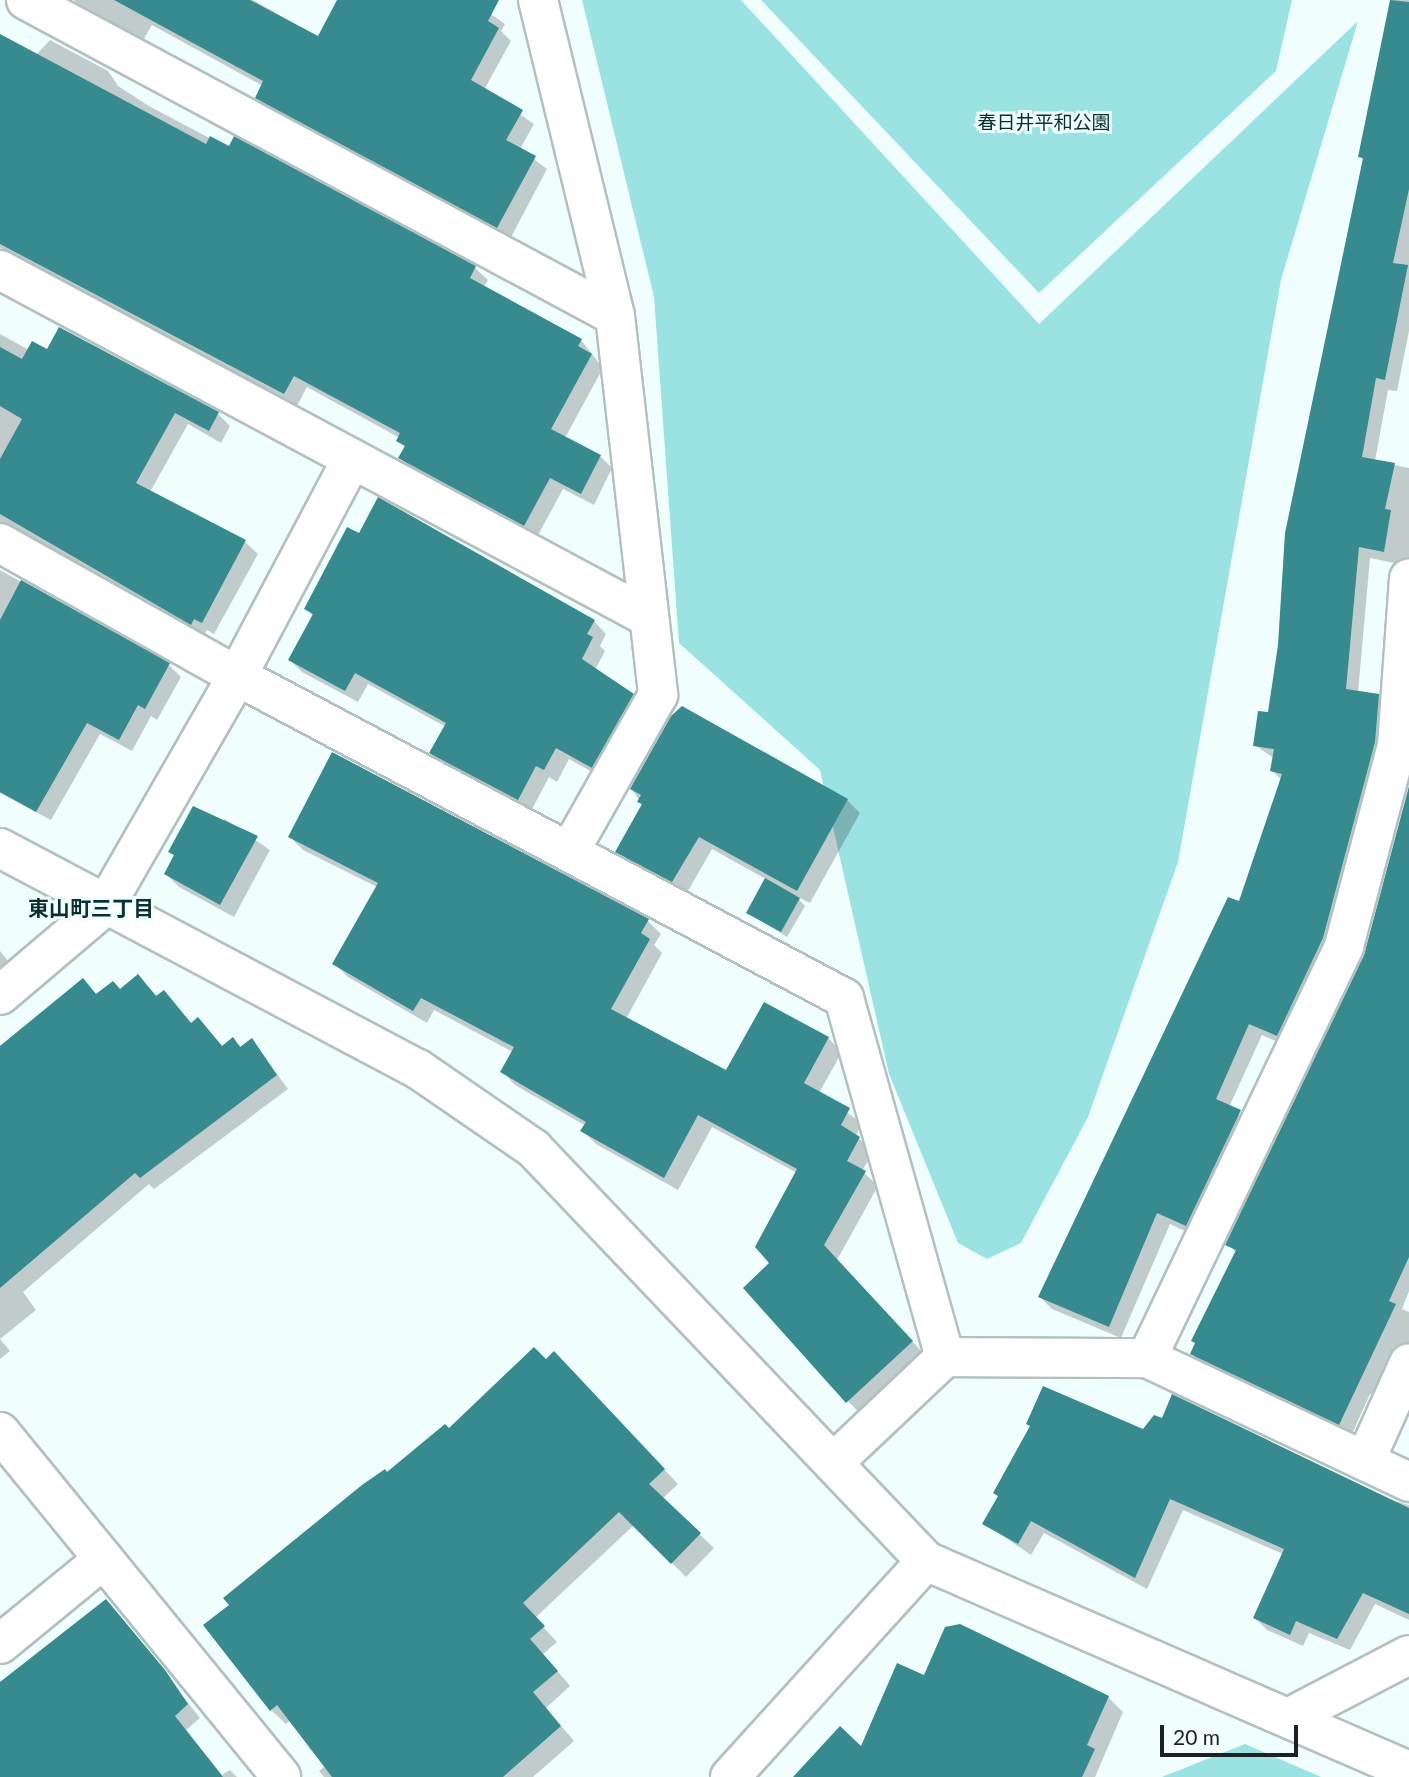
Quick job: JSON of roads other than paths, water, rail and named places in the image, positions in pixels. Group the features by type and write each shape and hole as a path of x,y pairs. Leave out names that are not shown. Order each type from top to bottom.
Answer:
{"street":[{"path":"26,0 614,316"},
{"path":"538,0 614,316 657,695 569,852"},
{"path":"0,270 648,617"},
{"path":"0,995 105,906 237,676 352,459"},
{"path":"0,543 237,676 844,998 944,1357"},
{"path":"1147,1358 1344,946 1397,746 1409,578"},
{"path":"0,848 105,906 418,1069 533,1148 926,1562 1409,1771"},
{"path":"833,1463 944,1357 1147,1358 1409,1482"},
{"path":"1365,1461 1409,1363"},
{"path":"0,1432 281,1777"},
{"path":"0,1644 104,1559"},
{"path":"730,1777 926,1562"},
{"path":"1288,1718 1409,1655"}],"district":[{"name":"東山町三丁目","path":"91,908"}],"park label":[{"name":"春日井平和公園","path":"1044,122"}]}
